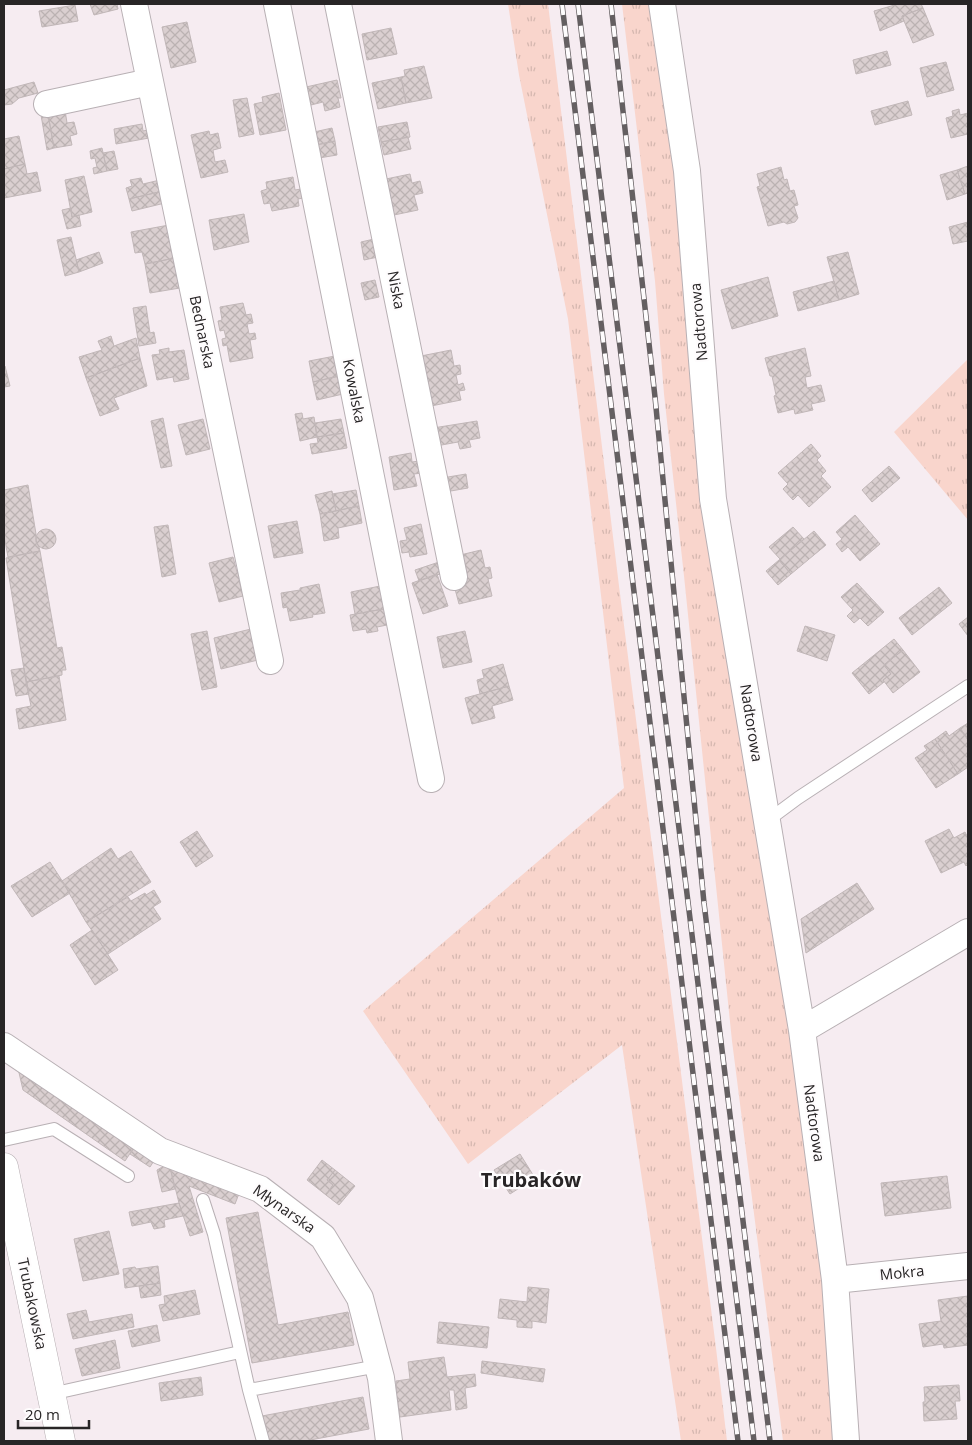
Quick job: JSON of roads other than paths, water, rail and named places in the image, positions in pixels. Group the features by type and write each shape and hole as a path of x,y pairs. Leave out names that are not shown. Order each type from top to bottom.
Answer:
{"street":[{"name":"Bednarska","path":"134,4 270,661"},
{"name":"Kowalska","path":"277,4 431,779"},
{"name":"Niska","path":"338,4 454,577"},
{"name":"Nadtorowa","path":"662,4 687,171 713,499 802,1030 835,1280 846,1441"},
{"path":"47,104 150,82"},
{"path":"802,1030 968,932"},
{"name":"Młynarska","path":"4,1046 160,1151 260,1189 323,1237 360,1298 381,1378 389,1441"},
{"name":"Trubakowska","path":"4,1167 61,1441"},
{"name":"Mokra","path":"835,1280 968,1266"}],"lane":[{"path":"767,821 798,798 968,686"},
{"path":"4,1140 54,1129 128,1176"},
{"path":"203,1200 214,1234 248,1390 262,1441"},
{"path":"51,1394 240,1352"},
{"path":"248,1390 378,1366"}],"railway":[{"path":"562,4 738,1441"},
{"path":"578,4 754,1441"},
{"path":"611,4 655,397 704,903 770,1441"}],"district":[{"name":"Trubaków","path":"531,1180"}]}
